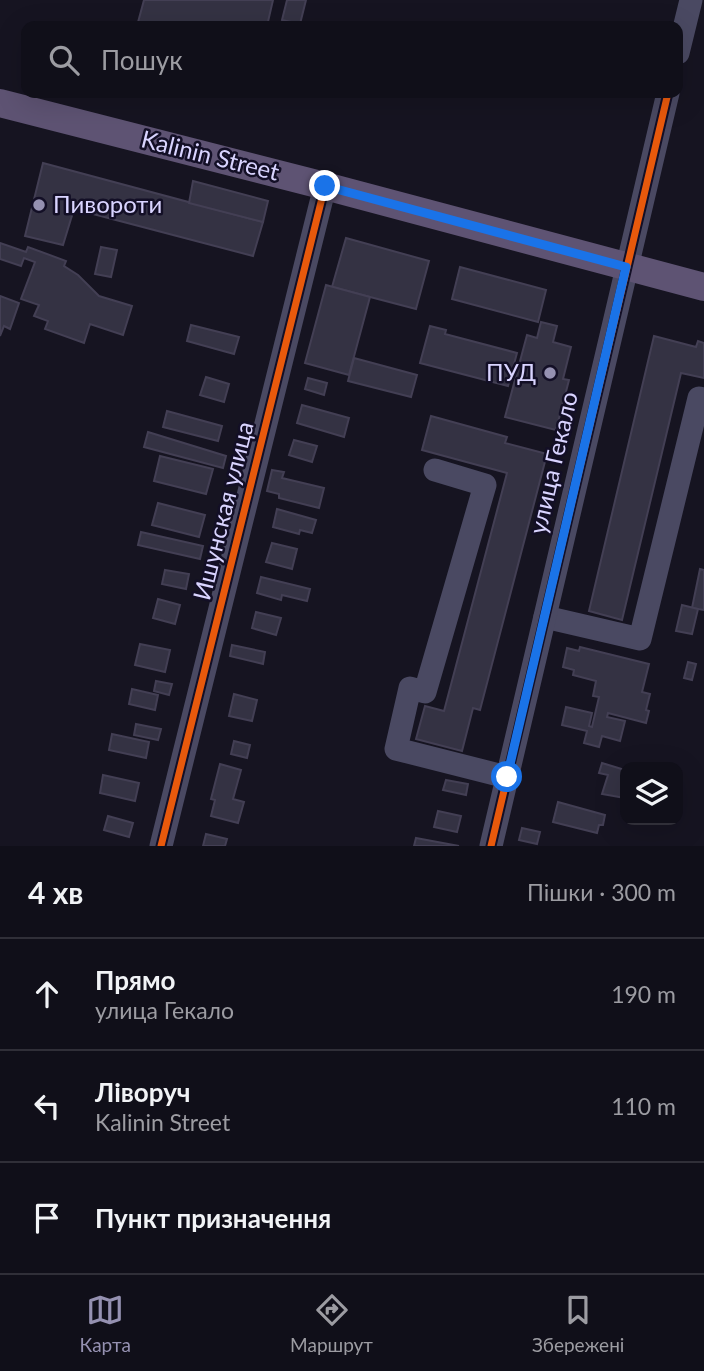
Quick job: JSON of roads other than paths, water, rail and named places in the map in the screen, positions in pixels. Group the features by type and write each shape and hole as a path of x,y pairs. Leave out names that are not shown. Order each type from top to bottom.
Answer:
{"main road":[{"name":"Kalinin Street","path":"0,103 704,287"}],"street":[{"path":"683,33 691,0"},
{"name":"улица Гекало","path":"491,846 667,98"},
{"name":"Ишунская улица","path":"161,846 325,186"},
{"path":"545,617 640,639 699,398 704,399"},
{"path":"435,470 485,485 425,692 410,688 396,748 507,777"}],"place":[{"name":"Пивороти","path":"39,205"},
{"name":"ПУД","path":"550,373"}]}
